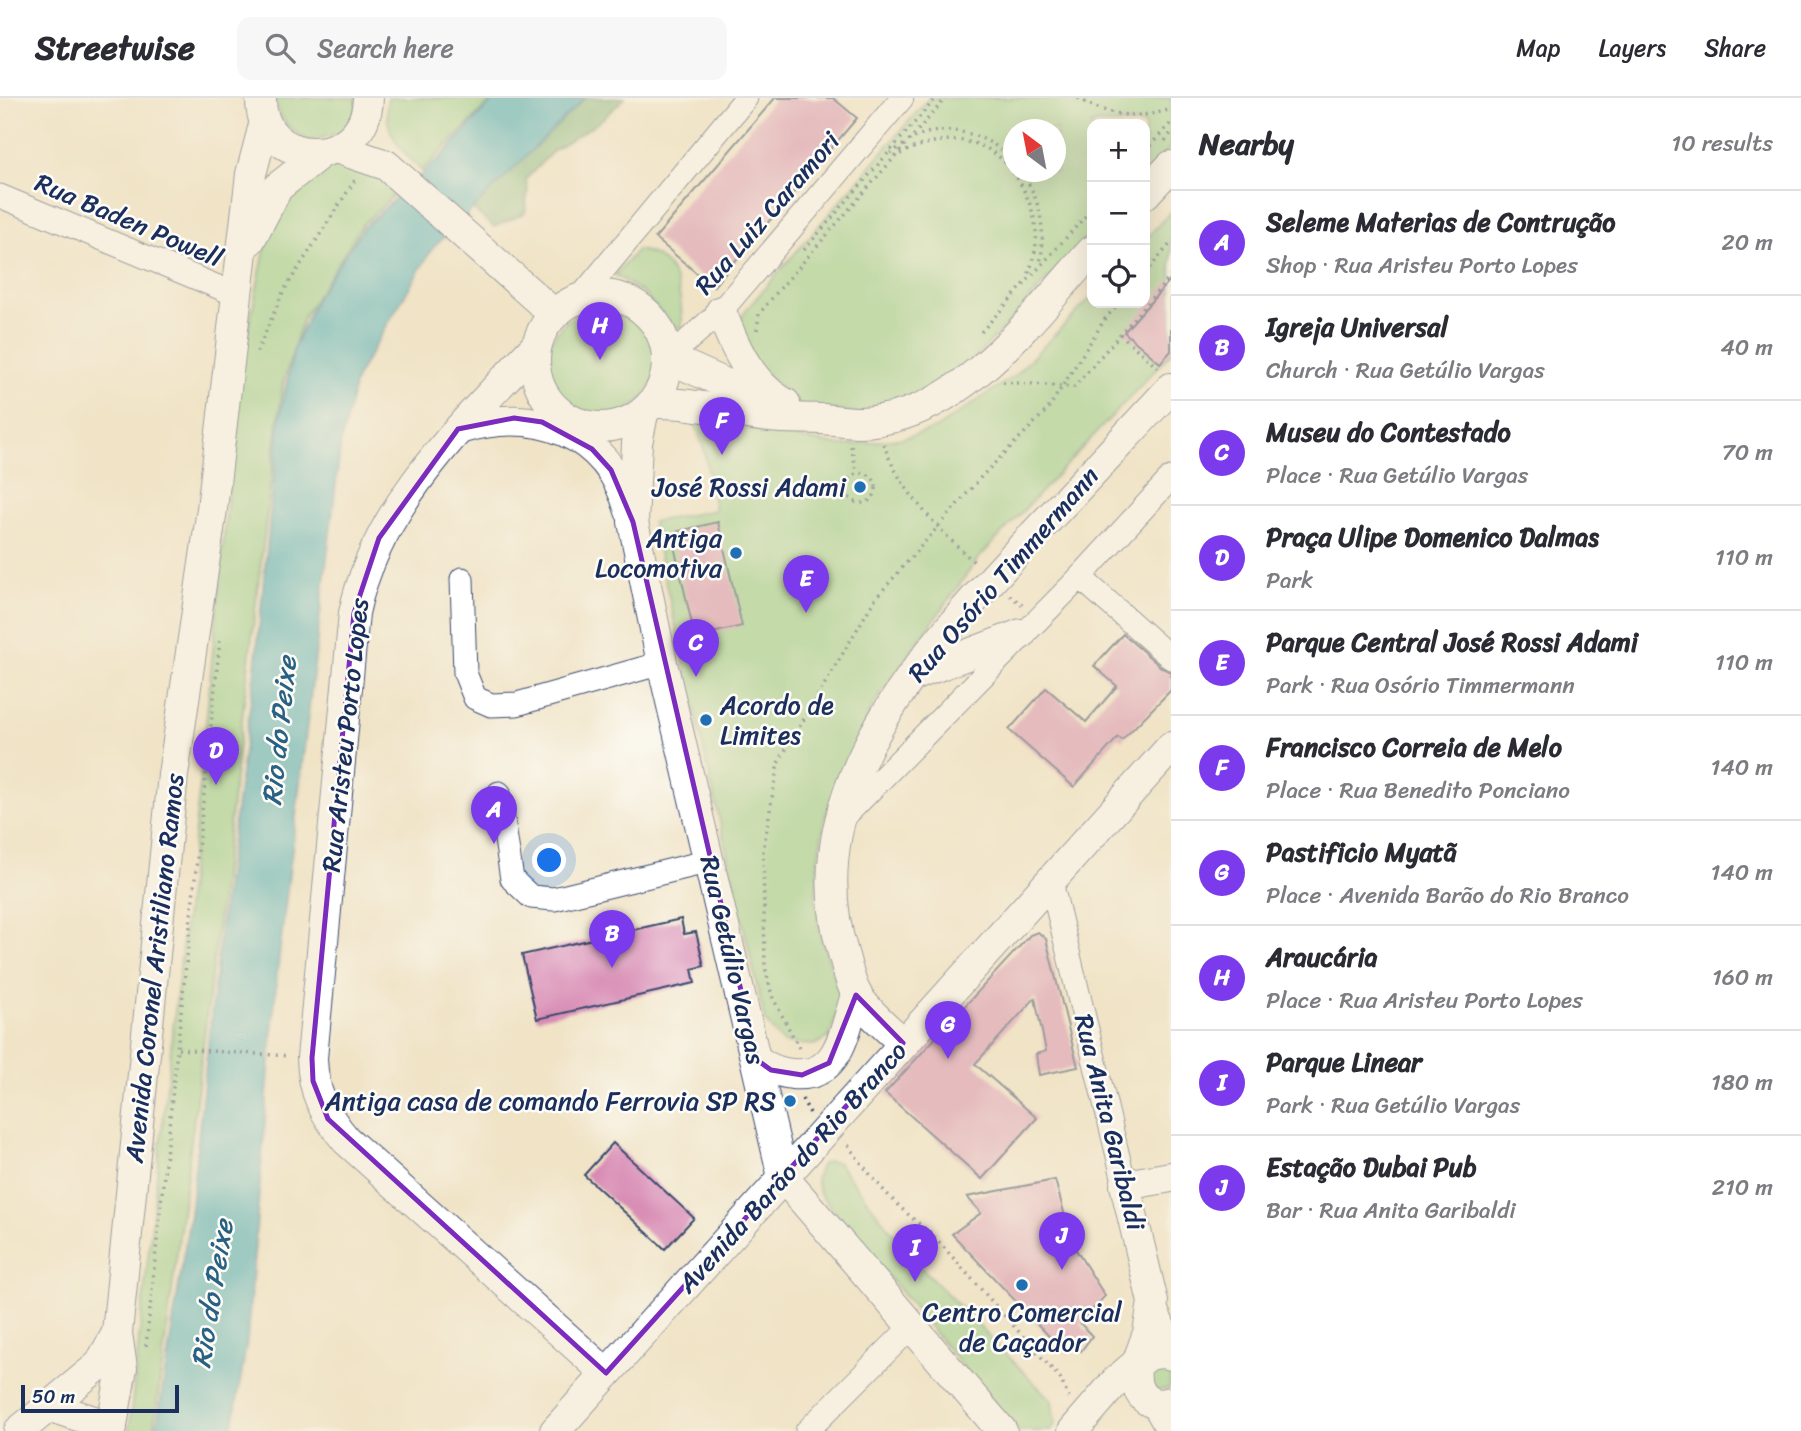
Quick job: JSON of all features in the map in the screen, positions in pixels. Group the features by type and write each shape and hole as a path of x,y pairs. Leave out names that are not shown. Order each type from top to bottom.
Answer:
{"main road":[{"path":"367,103 385,167"},
{"name":"Avenida Coronel Aristiliano Ramos","path":"242,256 278,187 358,131 367,103"},
{"path":"263,110 273,134 286,146 303,152 329,151 385,167 554,314"},
{"name":"Avenida Coronel Aristiliano Ramos","path":"111,1429 122,1368 117,1333 173,775 212,509 251,174 263,110"},
{"path":"1150,189 1171,166"},
{"path":"648,408 667,374 668,358 658,325 647,312 615,296 598,295 580,298 554,314 543,329 536,346 534,364 538,382 558,412 591,427 609,428 648,408 674,402 771,418 824,419 849,424 882,420 939,400 998,352 1087,256"},
{"path":"722,311 731,339 744,360 759,382 784,403"},
{"name":"Rua Aristeu Porto Lopes","path":"536,346 458,429 379,538 359,589 298,1057 328,1119 346,1140 606,1373"},
{"path":"668,358 751,395 784,403 824,419"},
{"name":"Rua Osório Timmermann","path":"903,1043 856,995 834,910 831,861 839,822 858,770 884,718 909,677 1167,381"},
{"name":"Rua Getúlio Vargas","path":"648,408 637,443 633,522 663,663 783,1177 1002,1431"},
{"path":"458,429 485,421 514,418 542,422 569,433 592,449 611,470 625,495 633,522"},
{"path":"909,677 949,659 1021,634"},
{"name":"Avenida Barão do Rio Branco","path":"555,1431 1171,747"},
{"path":"757,1060 771,1070 802,1076 819,1072 837,1052 856,995"},
{"path":"1125,1185 1171,1177"},
{"name":"Rua Anita Garibaldi","path":"1125,1185 1153,1302 1148,1333 1137,1363"},
{"path":"19,1431 99,1365 117,1333"},
{"path":"1076,1427 1117,1380 1137,1363 1153,1353 1170,1348"},
{"path":"1137,1363 1135,1385 1157,1402"},
{"path":"1076,1427 1157,1402"},
{"path":"51,1407 111,1429"}],"street":[{"path":"580,298 746,98"},
{"name":"Rua Luiz Caramori","path":"668,358 722,311 902,98"},
{"name":"Rua Baden Powell","path":"0,196 237,295"},
{"path":"839,822 1080,577 1171,478"},
{"path":"1080,577 1171,658"},
{"path":"462,579 465,673 475,698 491,705 517,704 663,663"},
{"path":"499,793 512,879 531,897 554,899 709,861"},
{"name":"Rua Anita Garibaldi","path":"1051,882 1125,1185"},
{"path":"1153,1302 1170,1348"},
{"path":"807,1431 912,1326"},
{"path":"1157,1402 1168,1431"}],"path":[{"path":"803,252 936,98"},
{"path":"757,334 759,314 946,98"},
{"path":"1078,98 1097,110 1131,116 1171,109"},
{"path":"1150,145 1171,123"},
{"path":"886,155 909,141 933,133 968,134 986,139 1003,153"},
{"path":"898,155 923,142 946,139 974,143 1003,161 1026,193 1033,214 1036,244 1028,279"},
{"path":"253,360 283,292 385,167"},
{"path":"1026,182 1040,211 1043,244 1037,280"},
{"path":"978,335 1087,214"},
{"path":"1150,267 1171,243"},
{"path":"984,339 1045,272"},
{"path":"993,381 1074,387 1171,276"},
{"path":"811,1073 772,996 765,967 763,851 778,763 875,599 982,476 1048,409 1115,308"},
{"path":"1120,334 1167,381"},
{"path":"883,439 889,461 937,527 978,565"},
{"path":"850,440 858,473"},
{"path":"858,473 868,474 875,482 876,493 864,503 855,502 846,492 847,482 858,473"},
{"path":"144,1357 221,634"},
{"path":"178,1049 298,1057"},
{"path":"832,1122 875,1183 907,1216 931,1233 1059,1378 1077,1415 1076,1427"}],"highlighted area":[{"path":"514,418 542,422 592,449 611,470 633,522 757,1060 771,1070 802,1075 829,1063 856,995 903,1043 606,1373 328,1119 313,1081 312,1058 354,613 379,538 458,429"}],"green space":[{"path":"275,98 362,98 346,132 309,141 286,124 279,113"},
{"path":"388,98 494,98 422,171 394,139 388,120"},
{"path":"585,98 625,98 599,122 554,150 526,179 528,190 525,213 494,227 471,208"},
{"path":"929,98 1171,98 1171,147 1150,170 1150,119 1087,119 1087,236 983,350 949,382 868,415 800,405 755,364 740,321 746,310"},
{"path":"330,164 368,168 396,193 362,225 303,318 283,383 154,1424 152,1431 129,1431 202,764 240,369 271,220 286,192"},
{"path":"1171,211 1171,353 978,559 873,705 826,814 818,858 816,902 822,941 841,996 830,1037 814,1045 783,1043 765,1021 652,522 715,510 704,449 693,418 842,446 904,438 935,429 1014,376 1087,302 1087,308 1150,308 1150,234"},
{"path":"637,250 661,259 669,268 681,301 682,327 675,328 643,293 615,275"},
{"path":"602,308 622,313 640,324 651,342 656,362 651,382 640,400 622,411 602,416 582,411 564,400 553,382 548,362 553,342 564,324 582,313"},
{"path":"828,1161 838,1163 913,1259 1052,1401 1055,1424 1051,1431 1016,1431 819,1193 816,1179 821,1165"},
{"path":"1156,1367 1171,1372 1169,1389 1153,1391 1148,1372"}],"water":[{"name":"Rio do Peixe","path":"495,98 585,98 432,249 356,378 341,442 277,974 247,1341 232,1431 156,1431 190,1214 222,913 255,669 280,415 294,348 317,296 364,227 442,156"}],"building":[{"path":"775,98 833,98 857,118 713,287 655,238"},
{"path":"1171,279 1171,351 1160,363 1124,332 1145,308 1150,308 1150,303"},
{"path":"718,522 742,626 695,637 671,533"},
{"path":"1123,634 1162,668 1171,672 1171,690 1122,740 1118,737 1074,787 1009,730 1046,688 1086,722 1117,686 1094,666"},
{"path":"681,919 684,934 696,932 704,966 692,969 695,983 537,1019 522,955"},
{"path":"1038,932 1046,939 1078,1067 1039,1075 1036,1054 1046,1051 1035,998 975,1064 1037,1118 982,1179 885,1093 1030,935"},
{"path":"613,1143 694,1218 665,1249 584,1175"},
{"path":"1055,1180 1073,1245 1105,1296 1080,1323 1092,1336 1081,1351 1073,1345 1065,1353 952,1234 981,1213 967,1197"}],"place":[{"name":"Araucária","path":"600,360"},
{"name":"Francisco Correia de Melo","path":"722,455"},
{"name":"José Rossi Adami","path":"860,487"},
{"name":"Antiga Locomotiva","path":"736,553"},
{"name":"Parque Central José Rossi Adami","path":"806,613"},
{"name":"Museu do Contestado","path":"696,677"},
{"name":"Acordo de Limites","path":"706,720"},
{"name":"Praça Ulipe Domenico Dalmas","path":"216,785"},
{"name":"Seleme Materias de Contrução","path":"494,844"},
{"name":"Igreja Universal","path":"612,968"},
{"name":"Pastificio Myatã","path":"948,1059"},
{"name":"Antiga casa de comando Ferrovia SP RS","path":"790,1101"},
{"name":"Estação Dubai Pub","path":"1062,1270"},
{"name":"Parque Linear","path":"915,1282"},
{"name":"Centro Comercial de Caçador","path":"1022,1285"}]}
